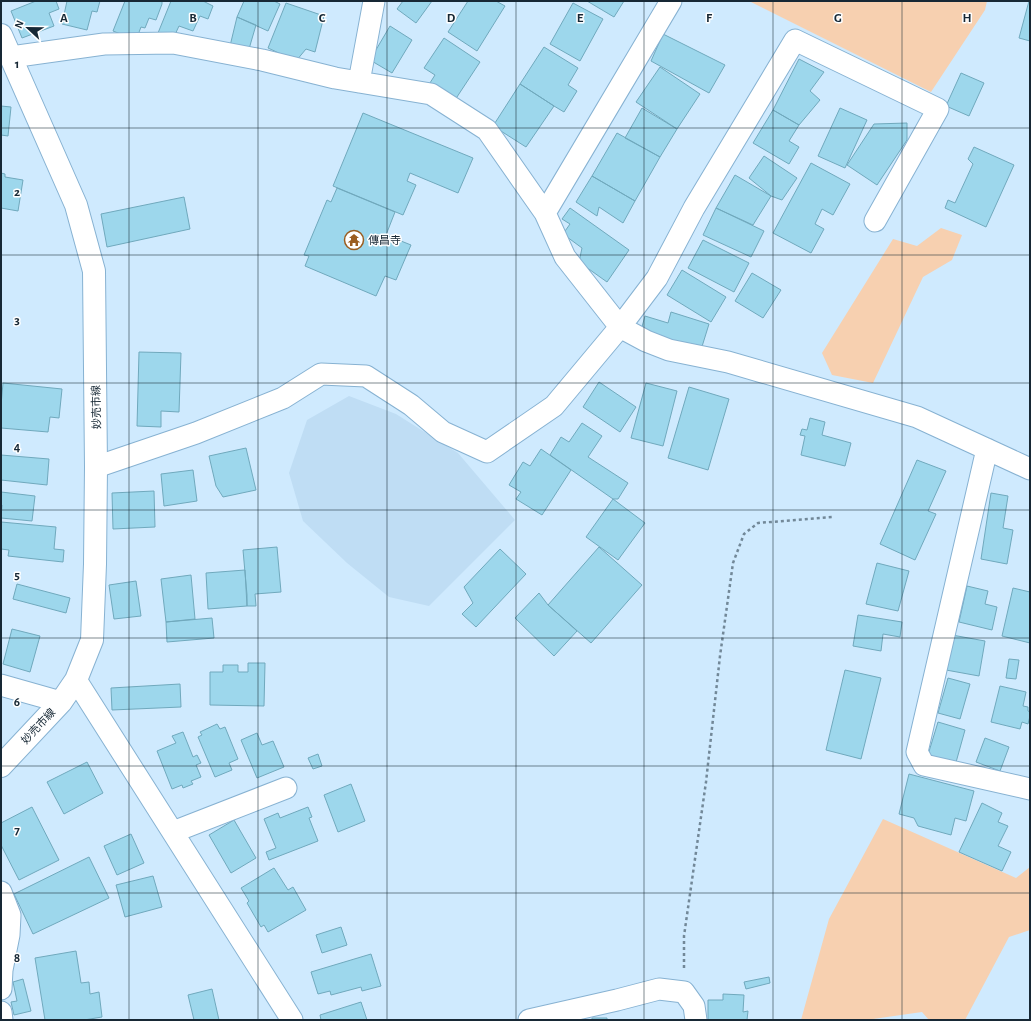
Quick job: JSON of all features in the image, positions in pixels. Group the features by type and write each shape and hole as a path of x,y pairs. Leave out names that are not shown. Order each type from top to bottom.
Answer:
{"main road":[{"name":"妙売市線","path":"1,35 76,205 94,271 96,467 92,640 76,680 61,702 1,766"}],"street":[{"path":"359,82 374,1"},
{"path":"545,212 671,1"},
{"path":"96,467 196,433 283,398 322,374 366,376 411,405 444,432 487,452 554,406 620,327 657,278 694,208 795,40 938,109 876,221"},
{"path":"11,57 104,44 173,43 262,60 335,78 431,94 487,130 545,212 565,257 620,327 646,341 669,350 728,362 917,417 987,448 1030,470"},
{"path":"987,448 917,752 924,766 1030,789"},
{"path":"76,680 292,1020"},
{"path":"1,685 61,702"},
{"path":"173,832 286,788"},
{"path":"1,892 10,915 9,935 2,970 1,989"},
{"path":"529,1020 659,989 684,992 694,1006 696,1020"},
{"path":"1,1012 2,1020"}],"path":[{"path":"684,992 684,936 706,782 720,656 733,563 744,534 758,523 833,517"}],"shaded area":[{"path":"749,1 987,1 985,10 931,92"},
{"path":"941,228 962,235 952,260 923,277 873,383 832,375 822,353 893,239 917,246"},
{"path":"349,396 396,414 458,453 515,520 429,606 389,597 347,563 303,521 289,473 307,420"},
{"path":"883,819 1016,878 1030,867 1030,930 1009,937 965,1020 929,1020 922,1012 866,1020 801,1020 829,919"}],"building":[{"path":"36,1 56,1 59,9 49,13 54,26 22,38 11,11"},
{"path":"67,1 100,1 97,12 92,11 87,30 62,24"},
{"path":"125,1 162,1 156,20 149,18 145,28 141,27 136,40 113,31"},
{"path":"171,1 203,1 213,6 208,19 200,16 193,31 179,26 173,39 158,33"},
{"path":"244,1 274,1 280,4 268,31 237,17"},
{"path":"403,1 432,1 416,23 397,9"},
{"path":"468,1 496,1 505,6 477,51 448,32"},
{"path":"587,1 624,1 614,17"},
{"path":"1030,1 1030,41 1019,38"},
{"path":"286,3 324,16 315,52 306,49 296,61 268,48"},
{"path":"573,3 603,19 580,61 550,44"},
{"path":"237,17 256,25 249,49 230,46"},
{"path":"390,26 412,40 392,73 370,60"},
{"path":"663,34 725,65 709,93 651,61"},
{"path":"444,38 480,62 453,103 428,86 435,75 424,68"},
{"path":"544,47 578,68 568,85 577,91 564,112 520,84"},
{"path":"799,59 824,72 810,91 820,100 799,125 773,110"},
{"path":"660,67 700,94 677,129 636,102"},
{"path":"961,73 984,83 969,116 946,106"},
{"path":"520,84 554,106 526,147 493,126"},
{"path":"1,106 11,107 8,136 1,135"},
{"path":"642,108 677,129 660,157 625,138"},
{"path":"840,108 867,120 845,168 818,156"},
{"path":"773,110 799,125 789,141 799,147 789,164 753,143"},
{"path":"363,113 473,158 458,193 410,173 407,181 416,185 403,215 333,186"},
{"path":"907,123 907,140 877,185 847,165 874,124"},
{"path":"617,133 660,157 635,201 592,176"},
{"path":"974,147 1014,165 986,227 945,208 948,200 955,203 973,164 968,159"},
{"path":"764,156 797,178 782,200 771,196 749,178"},
{"path":"811,163 850,184 833,215 822,209 815,224 824,229 811,253 773,233"},
{"path":"1,173 5,174 5,177 23,180 18,211 1,208"},
{"path":"735,175 771,196 753,225 716,208"},
{"path":"592,176 635,201 623,223 599,207 597,216 576,202"},
{"name":"傳昌寺","path":"337,188 395,212 386,235 411,245 396,280 385,276 376,296 305,266 309,256 304,255 327,200 331,202"},
{"path":"184,197 190,229 107,247 101,214"},
{"path":"570,208 629,250 607,282 579,262 582,248 563,234 570,224 562,219"},
{"path":"716,208 764,231 751,257 703,235"},
{"path":"703,240 749,263 734,292 688,268"},
{"path":"682,270 726,297 711,322 667,295"},
{"path":"752,273 781,290 763,318 735,301"},
{"path":"671,312 709,324 700,353 640,334 645,316 668,323"},
{"path":"139,352 181,353 179,412 161,411 161,427 137,426"},
{"path":"599,382 636,407 620,432 583,407"},
{"path":"3,383 62,389 59,418 50,417 48,432 1,428"},
{"path":"646,383 677,391 663,446 631,438"},
{"path":"689,387 729,399 708,470 668,458"},
{"path":"810,418 825,422 822,435 851,443 845,466 801,455 805,436 800,435 802,429 807,430"},
{"path":"582,423 602,436 588,457 628,483 618,499 613,499 550,455 561,437 569,442"},
{"path":"246,448 256,490 223,497 216,486 209,456"},
{"path":"541,449 571,470 542,515 516,499 521,492 509,485 523,462 530,466"},
{"path":"1,455 49,459 47,485 1,480"},
{"path":"917,460 946,471 928,511 936,514 915,560 880,544"},
{"path":"193,470 197,501 164,506 161,474"},
{"path":"154,491 155,527 113,529 112,493"},
{"path":"1,492 35,496 32,521 1,518"},
{"path":"991,493 1008,496 1003,528 1013,530 1007,564 981,559"},
{"path":"613,499 645,523 618,560 586,537"},
{"path":"1,522 56,527 54,549 64,550 63,562 8,556 9,550 1,549"},
{"path":"277,547 281,592 255,594 256,606 247,606 243,550"},
{"path":"599,547 642,585 591,643 548,605"},
{"path":"500,549 526,574 476,627 462,614 473,603 464,587"},
{"path":"877,563 909,571 898,611 866,604"},
{"path":"245,570 247,606 208,609 206,573"},
{"path":"191,575 195,619 166,622 161,579"},
{"path":"136,581 141,616 114,619 109,585"},
{"path":"17,584 70,598 66,613 13,599"},
{"path":"967,586 988,591 985,604 997,607 992,630 959,622"},
{"path":"1013,588 1030,592 1030,643 1002,636"},
{"path":"539,593 548,605 577,631 554,656 515,618"},
{"path":"858,615 902,622 900,637 883,634 881,651 853,646"},
{"path":"212,618 214,638 167,642 166,622"},
{"path":"12,629 40,636 30,672 3,664"},
{"path":"952,635 985,641 979,676 946,670"},
{"path":"1009,659 1019,660 1016,679 1006,678"},
{"path":"248,663 265,663 264,706 210,705 210,672 223,672 223,665 238,665 238,672 248,672"},
{"path":"845,670 881,678 861,759 826,750"},
{"path":"948,678 970,684 960,719 938,713"},
{"path":"180,684 181,707 112,710 111,688"},
{"path":"1000,686 1026,692 1023,706 1028,707 1030,716 1028,724 1022,722 1020,729 991,722"},
{"path":"938,722 965,730 955,766 927,758"},
{"path":"217,724 220,729 225,727 238,759 229,763 232,770 215,777 198,737 202,735 200,732"},
{"path":"183,732 193,757 197,755 201,763 196,765 201,777 191,781 193,784 183,788 182,785 172,789 157,751 176,743 172,736"},
{"path":"257,733 262,745 273,741 284,767 257,778 241,740"},
{"path":"985,738 1009,747 1000,771 976,762"},
{"path":"318,754 322,766 313,769 308,758"},
{"path":"87,762 103,793 64,814 47,782"},
{"path":"909,774 974,791 966,821 955,818 951,835 918,826 914,818 899,814"},
{"path":"351,784 365,821 338,832 324,795"},
{"path":"982,803 1002,813 998,822 1008,826 998,846 1011,852 1002,871 959,852"},
{"path":"32,807 59,860 19,880 1,845 1,823"},
{"path":"308,807 312,817 309,818 318,841 269,860 266,852 276,848 264,819 278,813 280,818"},
{"path":"234,820 256,858 231,873 209,835"},
{"path":"131,834 144,863 117,875 104,846"},
{"path":"89,857 109,898 33,934 14,894"},
{"path":"274,868 288,890 293,887 306,910 268,932 264,925 261,927 247,903 249,901 241,888"},
{"path":"153,876 162,907 125,917 116,885"},
{"path":"341,927 347,945 322,953 316,935"},
{"path":"76,951 81,983 89,982 90,994 99,992 102,1017 84,1020 45,1020 35,958"},
{"path":"371,954 381,986 362,991 361,987 331,995 330,991 318,994 311,972"},
{"path":"769,977 770,983 746,989 744,982"},
{"path":"23,979 31,1011 14,1015 11,1002 17,1001 13,982"},
{"path":"212,989 219,1020 194,1020 188,995"},
{"path":"723,994 744,995 743,1012 748,1011 747,1020 708,1020 708,1000 723,1000"},
{"path":"361,1002 367,1020 321,1020 320,1015"},
{"path":"592,1018 607,1018 607,1020 592,1020"}],"place":[{"name":"傳昌寺","path":"354,240"}]}
